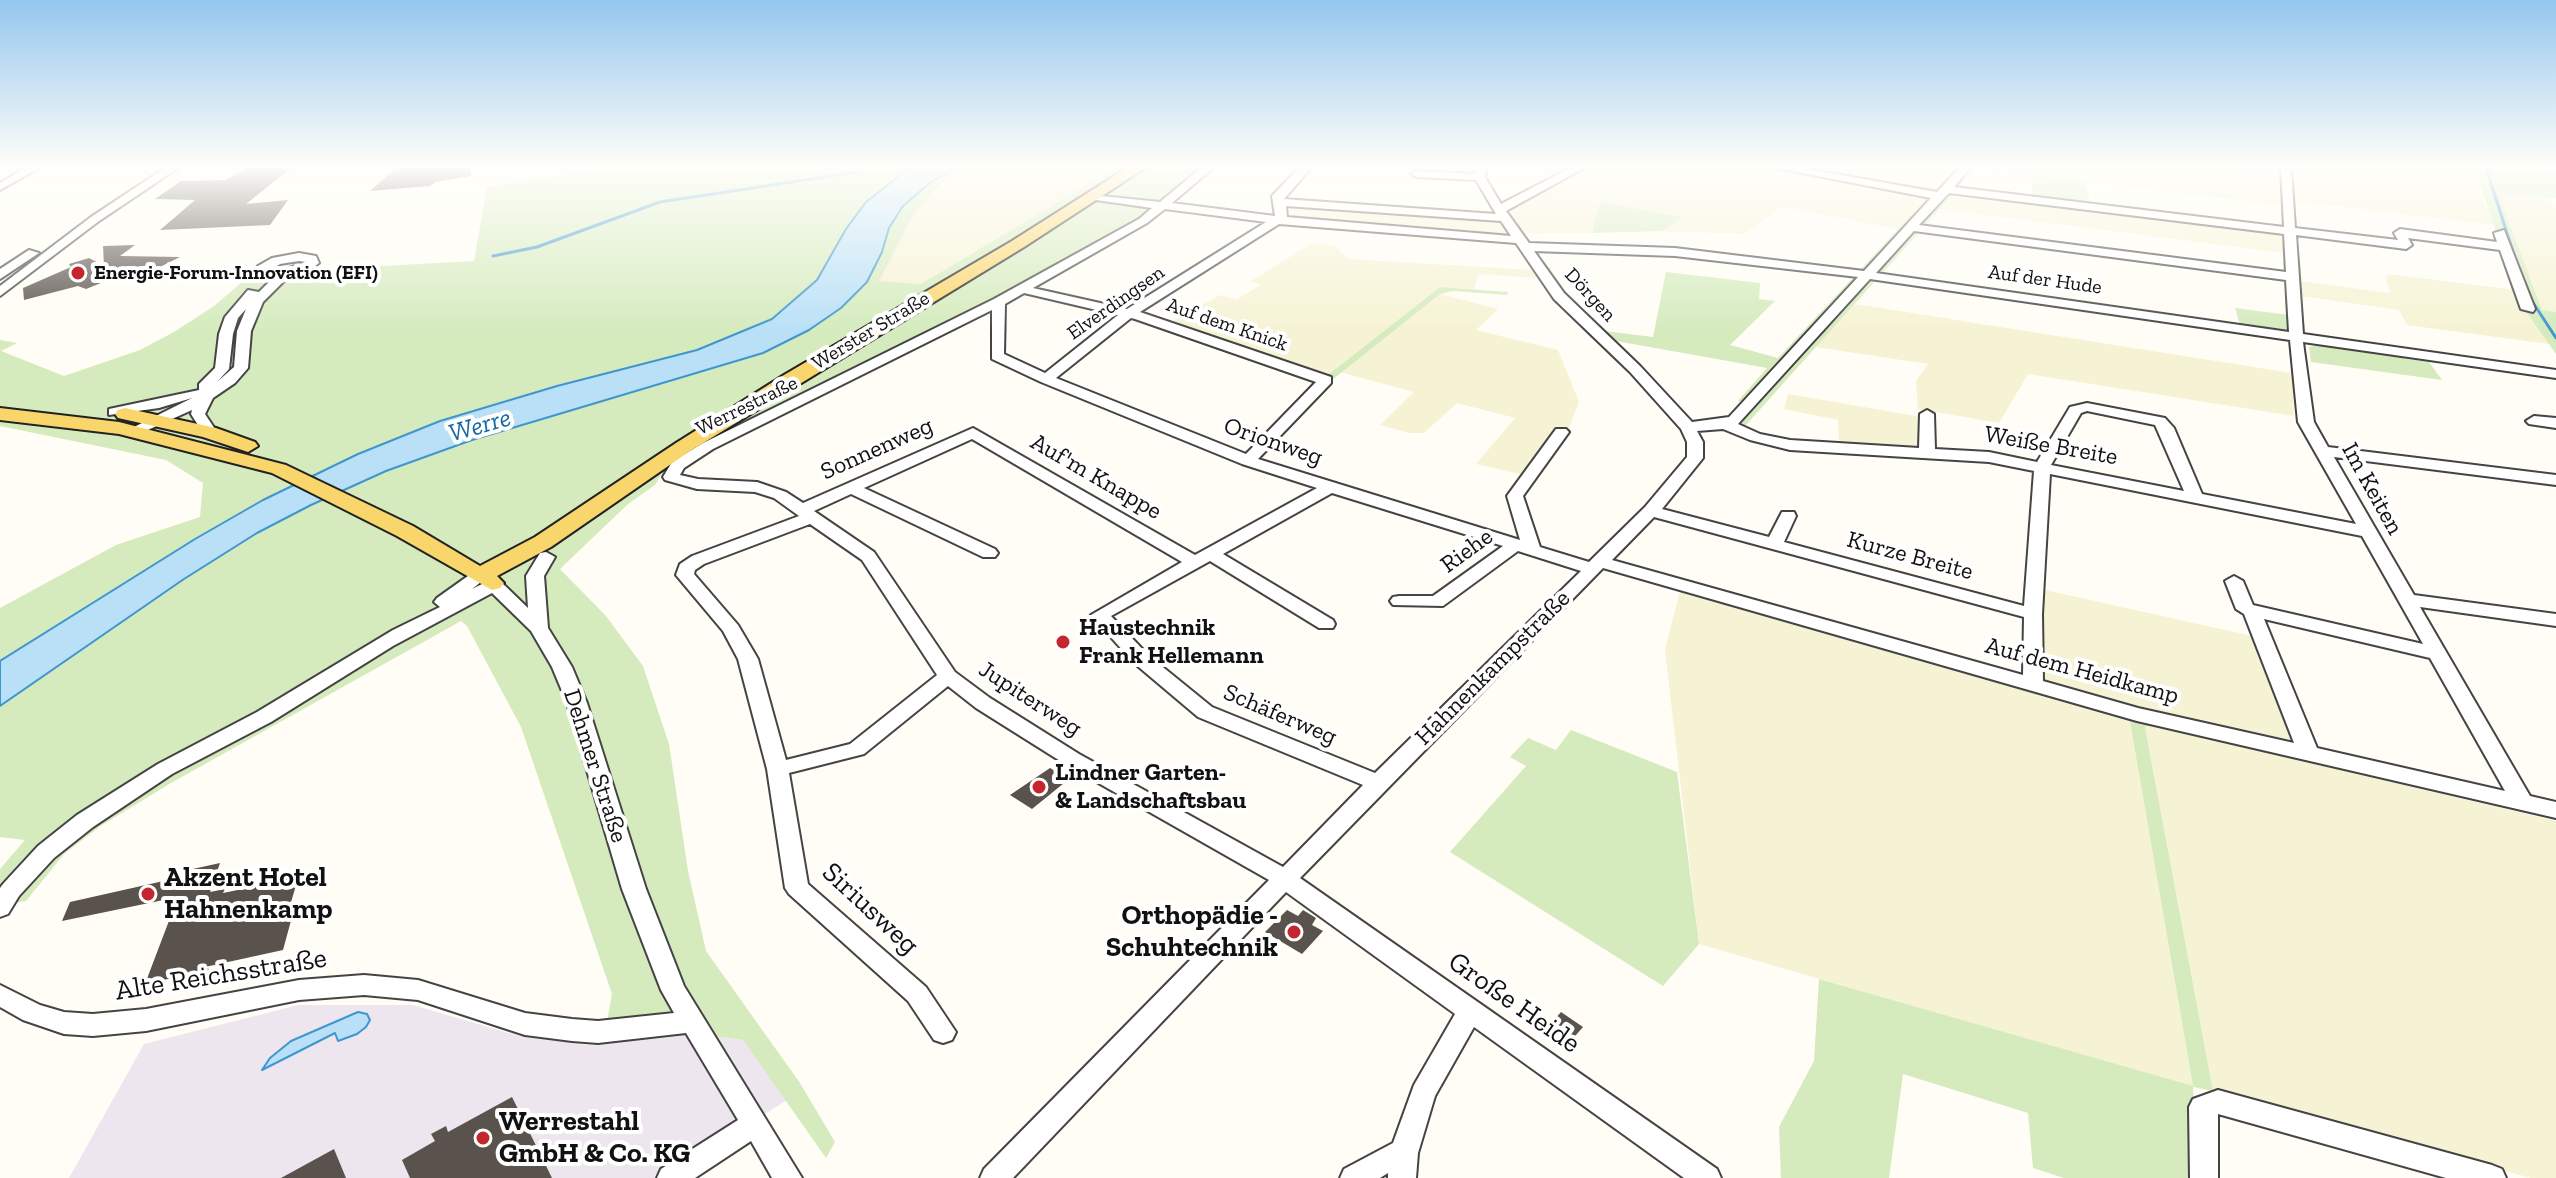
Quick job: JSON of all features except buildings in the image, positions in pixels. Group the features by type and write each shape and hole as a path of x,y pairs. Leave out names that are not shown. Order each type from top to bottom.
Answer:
{"main road":[{"name":"Werster Straße","path":"487,580 683,447 1052,223"},
{"name":"Dehmer Straße","path":"0,403 49,404 114,412 209,432 256,450 279,469"},
{"name":"Dehmer Straße","path":"0,414 134,431 279,469 362,509 487,580"},
{"name":"Werster Straße","path":"487,580 546,557 608,500"}],"street":[{"path":"0,277 80,223"},
{"path":"0,292 90,223"},
{"name":"Werrestraße","path":"678,465 708,446 999,302 1139,223"},
{"name":"Elverdingsen","path":"1046,379 1127,315 1272,223"},
{"name":"Auf der Hude","path":"1307,223 1523,244 1675,252 1869,275 2556,374"},
{"name":"Dörgen","path":"1508,223 1559,296 1635,369 1688,427"},
{"path":"1688,427 1725,424 1734,420 1915,223"},
{"path":"2217,223 2406,245 2400,233 2502,240 2528,309"},
{"name":"Im Keiten","path":"2288,223 2306,422 2522,802"},
{"path":"1911,227 2292,277"},
{"path":"134,431 200,395 222,369 226,334 232,317 278,274"},
{"path":"0,277 18,278"},
{"name":"Auf dem Knick","path":"1021,289 1139,316 1326,380 1248,461"},
{"name":"Orionweg","path":"999,302 997,356 1046,379 1248,461 1329,488 1597,565"},
{"path":"114,412 200,395"},
{"path":"200,395 198,414 209,432"},
{"path":"2033,686 2033,614 2042,467 2079,407 2148,416 2160,421 2166,428 2195,497"},
{"path":"1927,414 1927,453"},
{"path":"2534,421 2556,423"},
{"name":"Weiße Breite","path":"1725,424 1770,442 1989,457 2369,532"},
{"name":"Hahnenkampstraße","path":"994,1178 1378,783 1651,511 1695,458 1695,442 1688,427"},
{"path":"1524,546 1515,496 1561,432"},
{"name":"Sonnenweg","path":"807,513 851,488 973,433"},
{"name":"Auf'm Knappe","path":"973,433 1326,624"},
{"path":"2324,451 2556,480"},
{"name":"Jupiterweg","path":"678,465 671,477 676,481 757,487 780,495 807,513 874,563 948,676 983,703 1072,759 1285,879"},
{"path":"851,488 989,553"},
{"path":"1204,559 1329,488"},
{"name":"Kurze Breite","path":"1651,511 2033,614"},
{"name":"Siriusweg","path":"807,513 698,560 686,568 685,575 731,629 748,659 778,769 797,888 917,994 943,1032"},
{"path":"1774,544 1788,516"},
{"name":"Riehe","path":"1399,601 1437,602 1524,546"},
{"path":"539,628 535,576 546,557"},
{"name":"Schäferweg","path":"1204,559 1100,615 1141,659 1205,712 1378,783"},
{"name":"Auf dem Heidkamp","path":"1597,565 2137,714 2556,810"},
{"path":"0,908 11,890 46,852 85,821 165,769 264,717 487,580"},
{"name":"Dehmer Straße","path":"487,580 539,628 562,667 577,703 648,930 673,990 788,1178"},
{"path":"2234,581 2245,609 2436,653"},
{"path":"2407,600 2556,620"},
{"path":"2252,611 2309,755"},
{"path":"778,769 857,749 948,676"},
{"name":"Große Heide","path":"1285,879 1707,1178"},
{"name":"Alte Reichsstraße","path":"0,995 32,1013 64,1023 93,1025 146,1020 299,990 364,985 418,990 525,1024 572,1030 598,1032 692,1022"},
{"path":"1354,1178 1392,1156 1403,1166 1423,1093 1471,1010"},
{"path":"2204,1178 2203,1107 2218,1102 2492,1178"},
{"path":"671,1178 754,1124"}],"shaded area":[{"path":"909,223 1023,223 921,284 878,281"},
{"path":"1335,223 1504,223 1515,238"},
{"path":"1515,223 1595,223 1592,233 1523,234"},
{"path":"1674,223 1760,223 1744,234 1663,231"},
{"path":"1867,223 1905,223 1899,229"},
{"path":"2049,223 2198,223 2282,234 2284,253"},
{"path":"2509,223 2556,223 2556,312 2542,310"},
{"path":"1312,243 1334,246 1349,259 1533,270 1540,278 1478,274 1474,289 1440,287 1324,378 1168,324 1220,295 1236,300 1261,285 1251,281"},
{"path":"2388,274 2516,290 2524,309 2549,344 2407,325 2399,310 2301,296 2299,281 2390,293 2385,277"},
{"path":"1440,294 1498,309 1476,330 1558,350 1579,402 1567,432 1524,475 1476,464 1515,418 1457,403 1424,433 1409,433 1380,425 1414,392 1339,372"},
{"path":"1855,304 2292,373 2294,416 2028,374 1999,423 1918,409 1916,381 1928,364 1815,347"},
{"path":"1788,394 1916,416 1920,418 1923,445 1918,448 1839,444 1838,420 1784,409"},
{"path":"2045,590 2257,637 2295,740 2286,743 2052,685 2043,678"},
{"path":"1680,591 2131,721 2193,1087 1699,944 1665,650"},
{"path":"2145,726 2556,821 2556,1178 2531,1178 2213,1091"},
{"path":"298,1005 413,1005 519,1036 590,1045 607,1022 743,1040 787,1100 665,1178 69,1178 144,1044"}],"green space":[{"path":"481,223 858,223 831,256 817,280 772,319 697,350 557,386 440,421 195,539 0,661 0,608 116,545 200,517 203,483 166,460 0,426 0,340 17,343 1,351 64,376 140,350 174,332 214,306 248,277 258,280 289,277 309,270 474,261"},
{"path":"892,223 909,223 879,281 921,284 1023,223 1138,223 1007,295 701,445 663,472 655,485 628,504 560,569 606,616 643,666 669,744 688,871 706,951 800,1083 835,1142 826,1158 743,1040 607,1022 612,994 521,727 467,626 461,621 171,783 102,825 64,854 26,901 0,905 0,869 25,840 0,837 0,706 184,579 257,533 311,505 386,471 472,440 763,353 809,330 841,308 882,252"},
{"path":"1595,223 1674,223 1663,231 1592,233"},
{"path":"1904,223 1927,223 1745,426 1728,421 1744,403 1738,401 1767,368 1616,341 1604,331 1653,337 1666,272 1760,283 1759,299 1775,301 1730,345 1778,358"},
{"path":"2493,223 2509,223 2542,310 2556,312 2556,354 2524,309"},
{"path":"1440,287 1508,292 1507,295 1453,291 1440,294 1332,380 1324,378"},
{"path":"2235,308 2289,315 2289,330 2240,325"},
{"path":"2317,345 2429,362 2442,380 2311,362 2309,347"},
{"path":"1685,582 2015,675 2022,672 2027,586 2045,590 2043,678 2051,685 2286,743 2295,740 2303,759 2150,725 2145,727 2213,1091 2193,1087 2198,1178 2064,1178 2033,1168 2028,1113 1903,1074 1889,1178 1781,1178 1779,1127 1814,1061 1819,979 2193,1086 2130,721 1680,591"},
{"path":"1571,730 1677,772 1699,944 1663,986 1450,852 1526,766 1510,757 1528,738 1556,750"}],"water":[{"name":"Werre","path":"850,223 892,223 867,282 841,308 809,330 763,353 472,440 386,471 311,505 257,533 184,579 0,706 0,661 263,500 358,454 440,421 557,386 697,350 772,319 817,280"},
{"path":"358,1012 367,1014 370,1020 357,1034 338,1041 335,1033 262,1070 270,1058 291,1041"}],"waterway":[{"path":"493,256 537,247 603,223"},
{"path":"2504,223 2518,267"},
{"path":"2530,298 2556,338"}],"place":[{"name":"Energie-Forum-Innovation (EFI)","path":"78,273"},
{"name":"Haustechnik Frank Hellemann","path":"1063,642"},
{"name":"Lindner Garten- & Landschaftsbau","path":"1039,787"},
{"name":"Akzent Hotel Hahnenkamp","path":"148,894"},
{"name":"Orthopädie - Schuhtechnik","path":"1294,932"},
{"name":"Werrestahl GmbH & Co. KG","path":"483,1138"}]}
